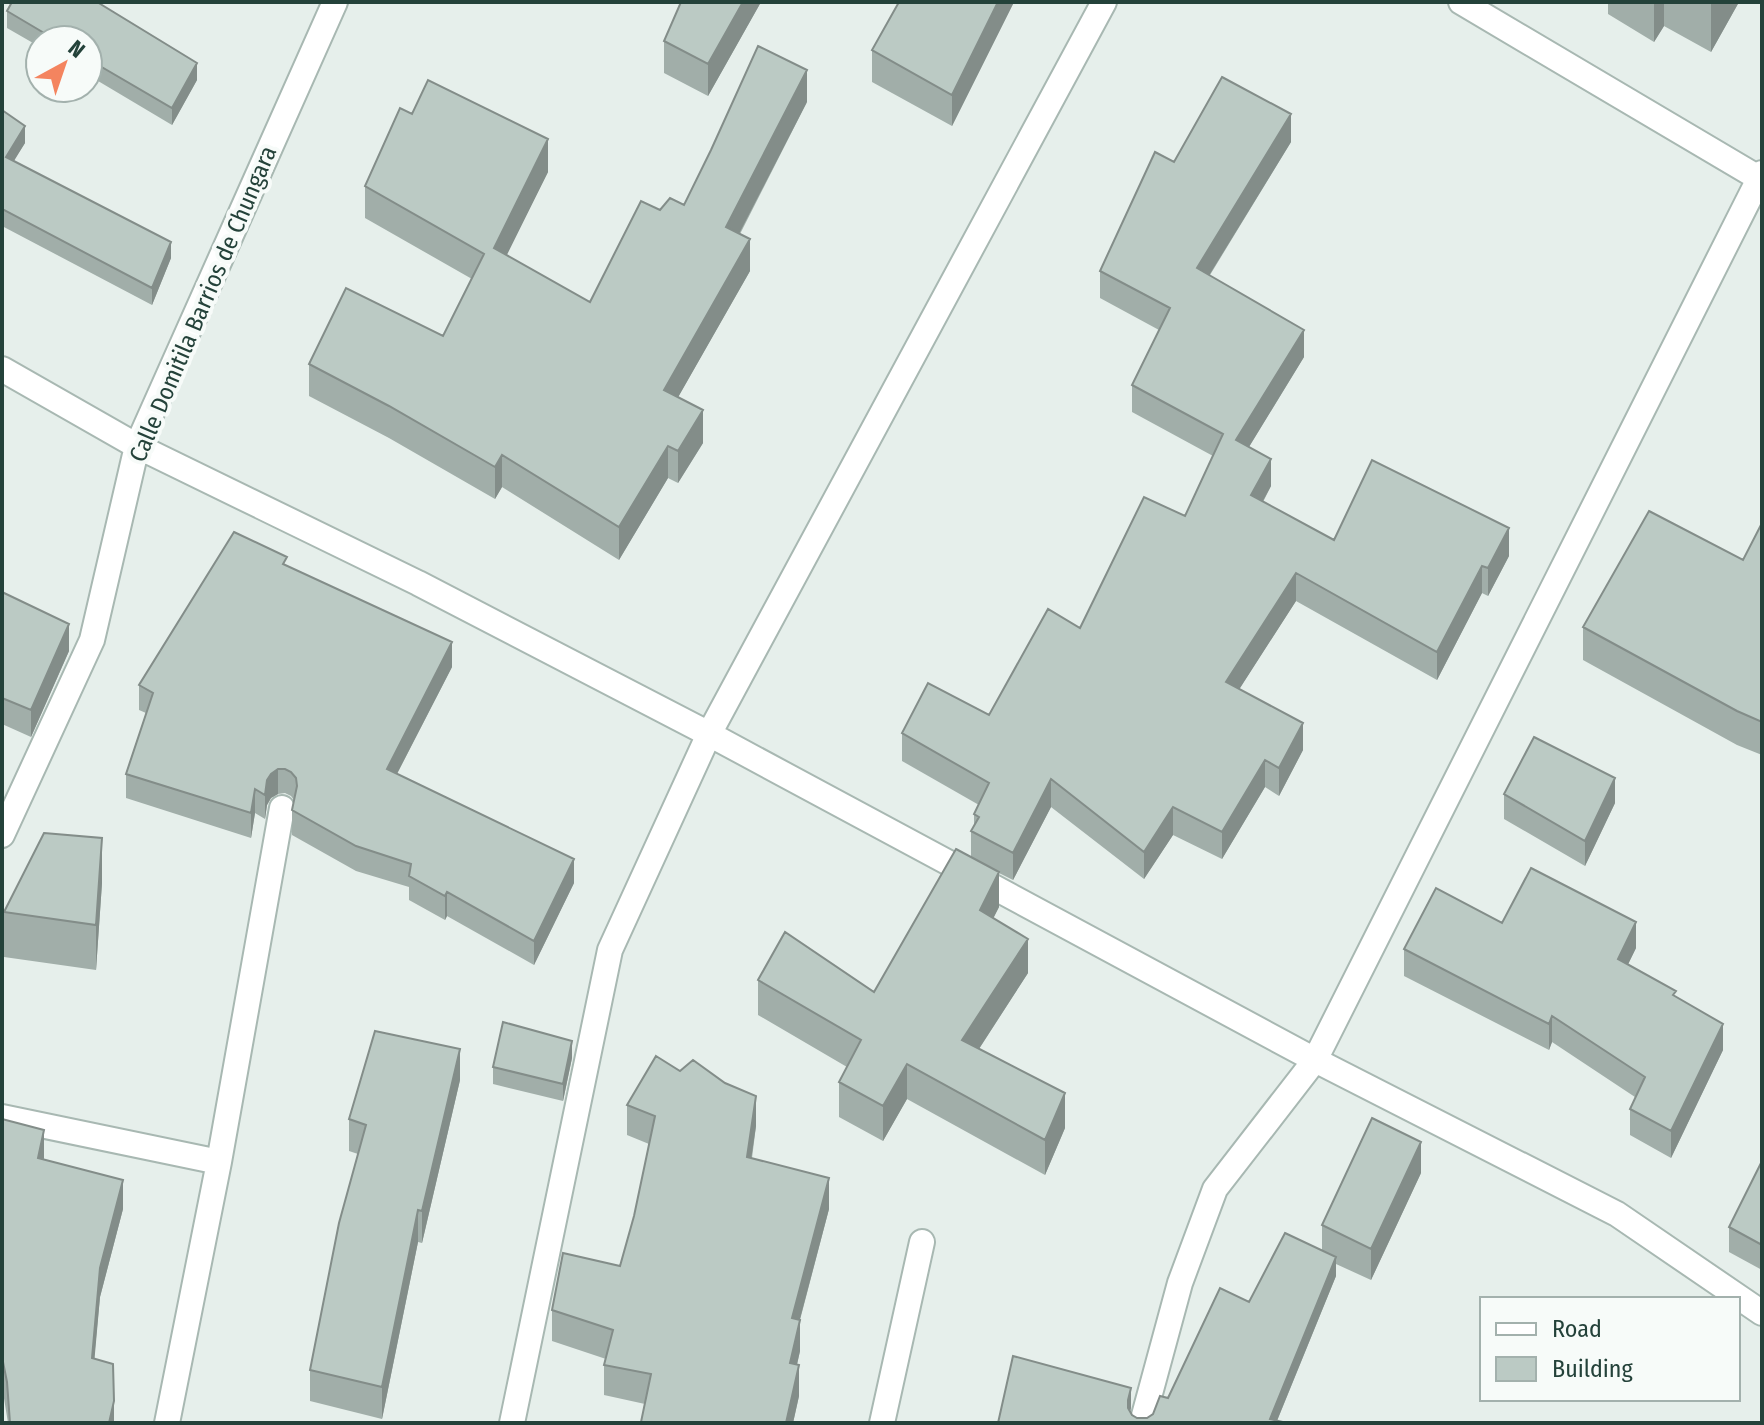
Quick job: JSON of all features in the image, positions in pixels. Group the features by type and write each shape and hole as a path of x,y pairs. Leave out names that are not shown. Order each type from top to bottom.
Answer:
{"street":[{"name":"Calle Domitila Barrios de Chungara","path":"2,835 92,640 137,446 335,2"},
{"path":"512,1423 610,950 709,734 1104,2"},
{"path":"1142,1423 1180,1283 1215,1189 1315,1060 1761,177 1461,2"},
{"path":"2,369 137,446 418,583 709,734 1315,1060 1617,1214 1739,1297"},
{"path":"167,1423 219,1162 282,808"},
{"path":"2,1117 219,1162"},
{"path":"882,1423 922,1242"},
{"path":"1740,1298 1762,1313"}],"building":[{"path":"12,2 97,2 197,63 172,108 104,68 104,24 29,24 7,11"},
{"path":"681,2 743,2 708,64 664,41"},
{"path":"899,2 998,2 952,95 872,50"},
{"path":"758,46 807,70 726,227 750,239 664,390 703,410 678,451 668,446 619,527 502,455 495,467 309,364 346,288 443,336 484,254 365,186 400,108 412,114 428,80 548,139 494,248 590,302 641,201 660,210 670,198 684,205"},
{"path":"1222,77 1291,114 1197,268 1304,330 1236,440 1271,459 1251,495 1334,540 1372,460 1509,528 1488,568 1482,566 1437,652 1296,573 1226,682 1303,723 1279,768 1265,760 1222,832 1173,807 1144,852 1051,779 1013,853 971,831 979,817 974,814 989,783 902,733 928,683 989,715 1048,609 1080,628 1144,497 1185,516 1223,434 1132,385 1170,308 1100,271 1155,152 1174,162"},
{"path":"2,110 25,126 6,157 171,242 152,288 2,209"},
{"path":"1649,511 1743,560 1762,523 1762,722 1583,627"},
{"path":"234,532 287,557 283,564 452,642 387,769 574,859 534,941 447,892 445,896 409,876 411,864 356,846 292,810 296,778 285,769 271,774 265,795 255,789 251,813 126,774 153,693 139,685"},
{"path":"2,592 69,624 31,710 2,698"},
{"path":"1534,737 1615,778 1585,841 1504,794"},
{"path":"44,833 102,838 96,925 4,912"},
{"path":"956,849 999,872 980,910 1028,939 962,1040 1065,1093 1045,1140 907,1064 883,1106 839,1082 861,1040 758,980 785,932 874,992"},
{"path":"1531,868 1636,922 1618,959 1676,991 1673,995 1723,1024 1671,1131 1630,1109 1645,1077 1552,1016 1549,1024 1404,949 1436,888 1502,923"},
{"path":"503,1022 572,1041 563,1084 493,1067"},
{"path":"375,1031 460,1049 422,1211 418,1210 382,1387 310,1370 339,1223 366,1125 349,1119"},
{"path":"656,1056 680,1071 693,1060 725,1083 756,1096 747,1157 829,1178 792,1318 800,1320 790,1363 799,1365 786,1423 641,1422 651,1374 604,1365 613,1330 552,1310 563,1253 620,1266 655,1116 627,1105"},
{"path":"1372,1118 1421,1142 1371,1249 1322,1225"},
{"path":"2,1119 44,1130 38,1158 123,1180 100,1268 92,1358 113,1364 114,1401 109,1423 10,1423 2,1357"},
{"path":"1762,1161 1762,1245 1729,1227"},
{"path":"1285,1233 1336,1257 1270,1419 1287,1423 998,1423 1013,1356 1131,1388 1128,1408 1137,1418 1147,1418 1153,1414 1160,1396 1168,1398 1220,1288 1249,1302"}]}
